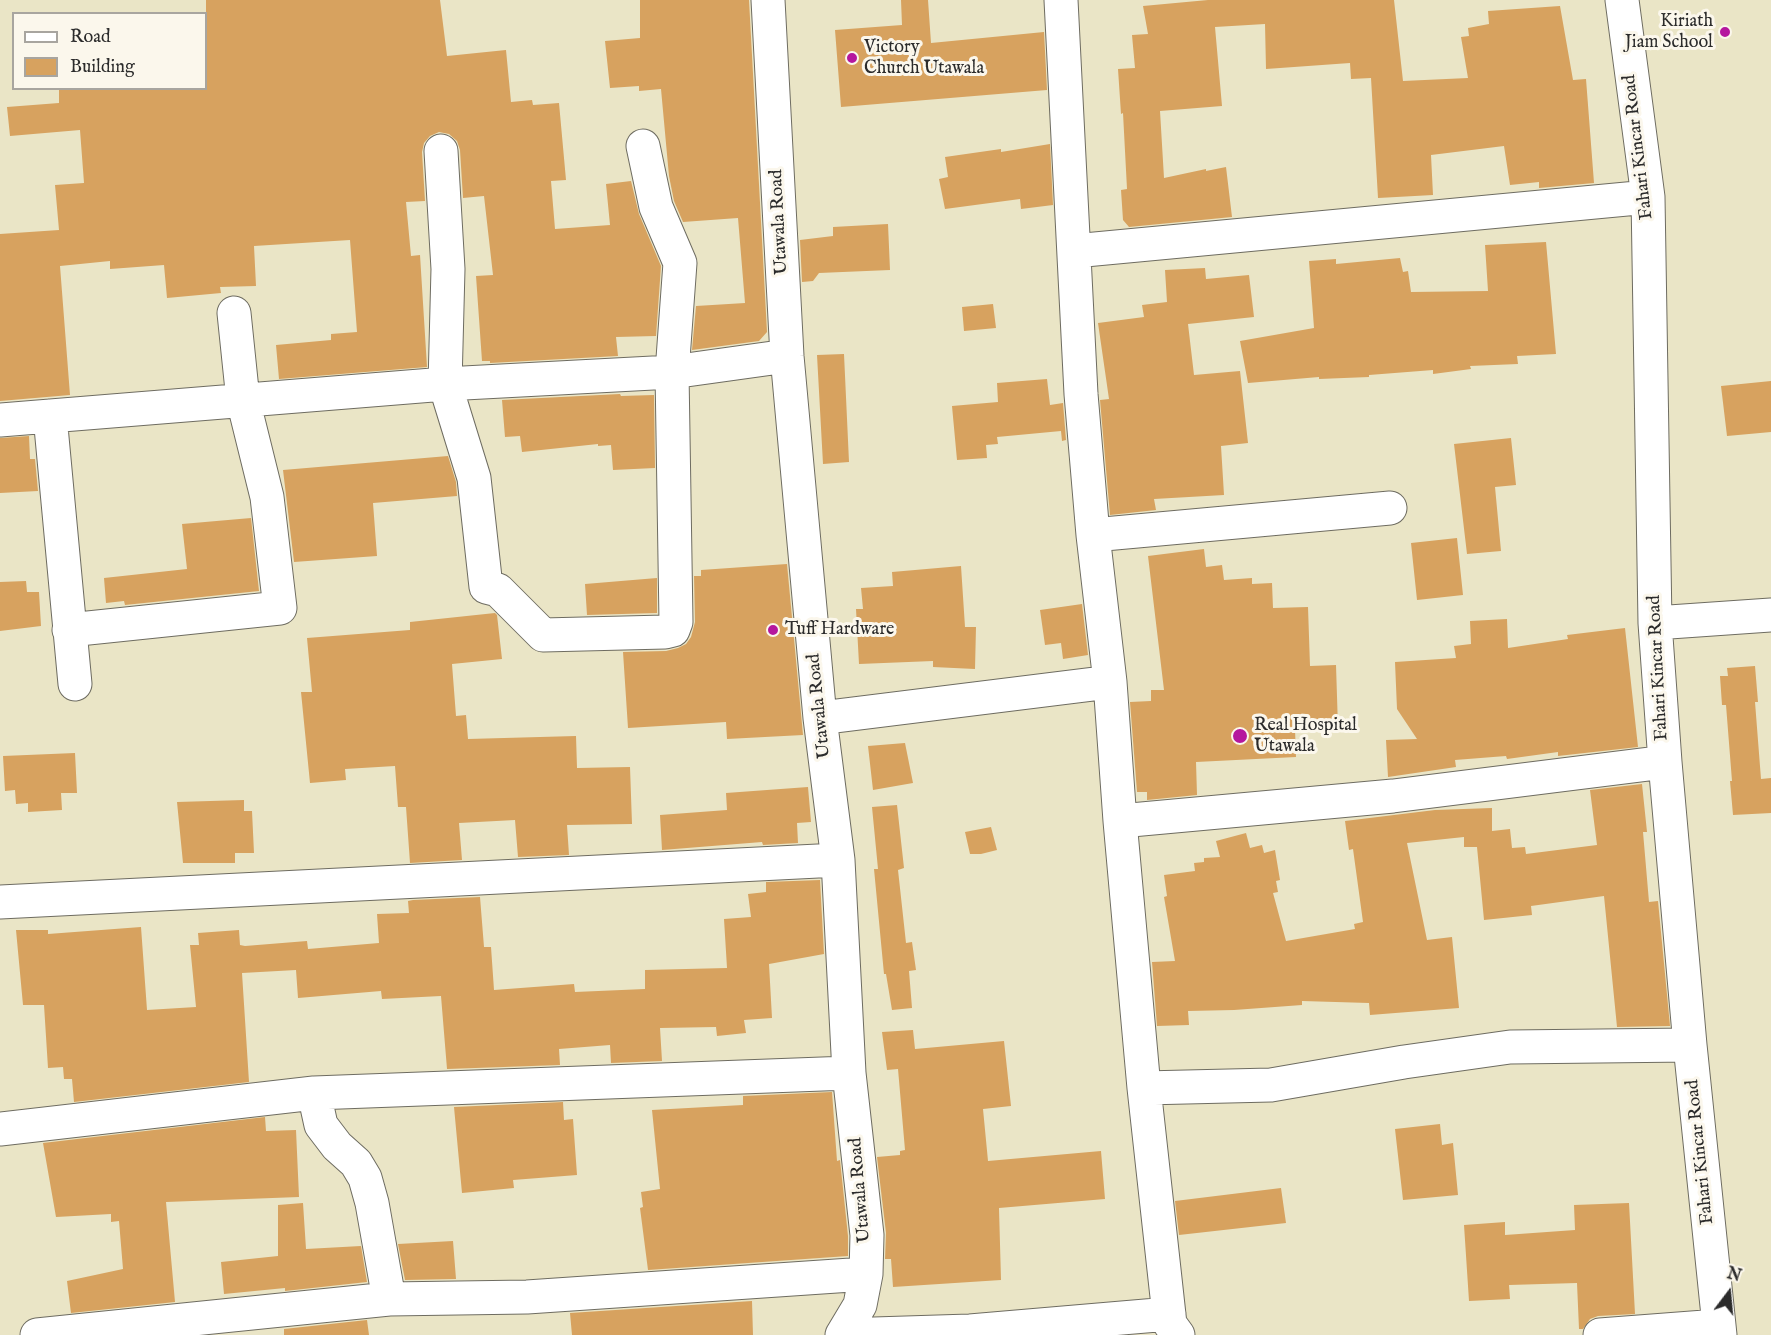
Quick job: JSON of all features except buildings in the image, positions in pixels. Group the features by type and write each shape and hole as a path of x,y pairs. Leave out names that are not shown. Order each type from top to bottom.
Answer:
{"street":[{"name":"Utawala Road","path":"768,0 787,356 820,718 838,860 849,1073 867,1235 866,1274 860,1305 842,1335"},
{"path":"842,1335 1174,1324 1144,1088 1110,682 1093,535 1081,394 1061,0"},
{"name":"Fahari Kincar Road","path":"1622,0 1648,197 1655,623 1665,762 1690,1045 1719,1331"},
{"path":"441,151 448,269 445,384 474,478 486,587 498,590 543,635 664,632 673,630 676,622 672,372 680,263 656,207 643,146"},
{"path":"1074,251 1648,197"},
{"path":"69,630 280,608 267,497 243,400 234,313"},
{"path":"0,420 445,384 672,372 787,356"},
{"path":"50,416 75,684"},
{"path":"1093,535 1390,508"},
{"path":"1655,623 1771,615"},
{"path":"820,718 1110,682"},
{"path":"1120,820 1393,796 1665,762"},
{"path":"0,902 838,860"},
{"path":"1144,1088 1271,1085 1510,1047 1690,1045"},
{"path":"0,1129 314,1093 849,1073"},
{"path":"314,1093 321,1125 337,1146 356,1163 365,1178 372,1203 389,1299"},
{"path":"37,1335 389,1299 527,1297 866,1274"},
{"path":"1600,1335 1719,1331"}],"place":[{"name":"Kiriath Jiam School","path":"1725,32"},
{"name":"Victory Church Utawala","path":"852,58"},
{"name":"Tuff Hardware","path":"773,630"},
{"name":"Real Hospital Utawala","path":"1240,736"}]}
